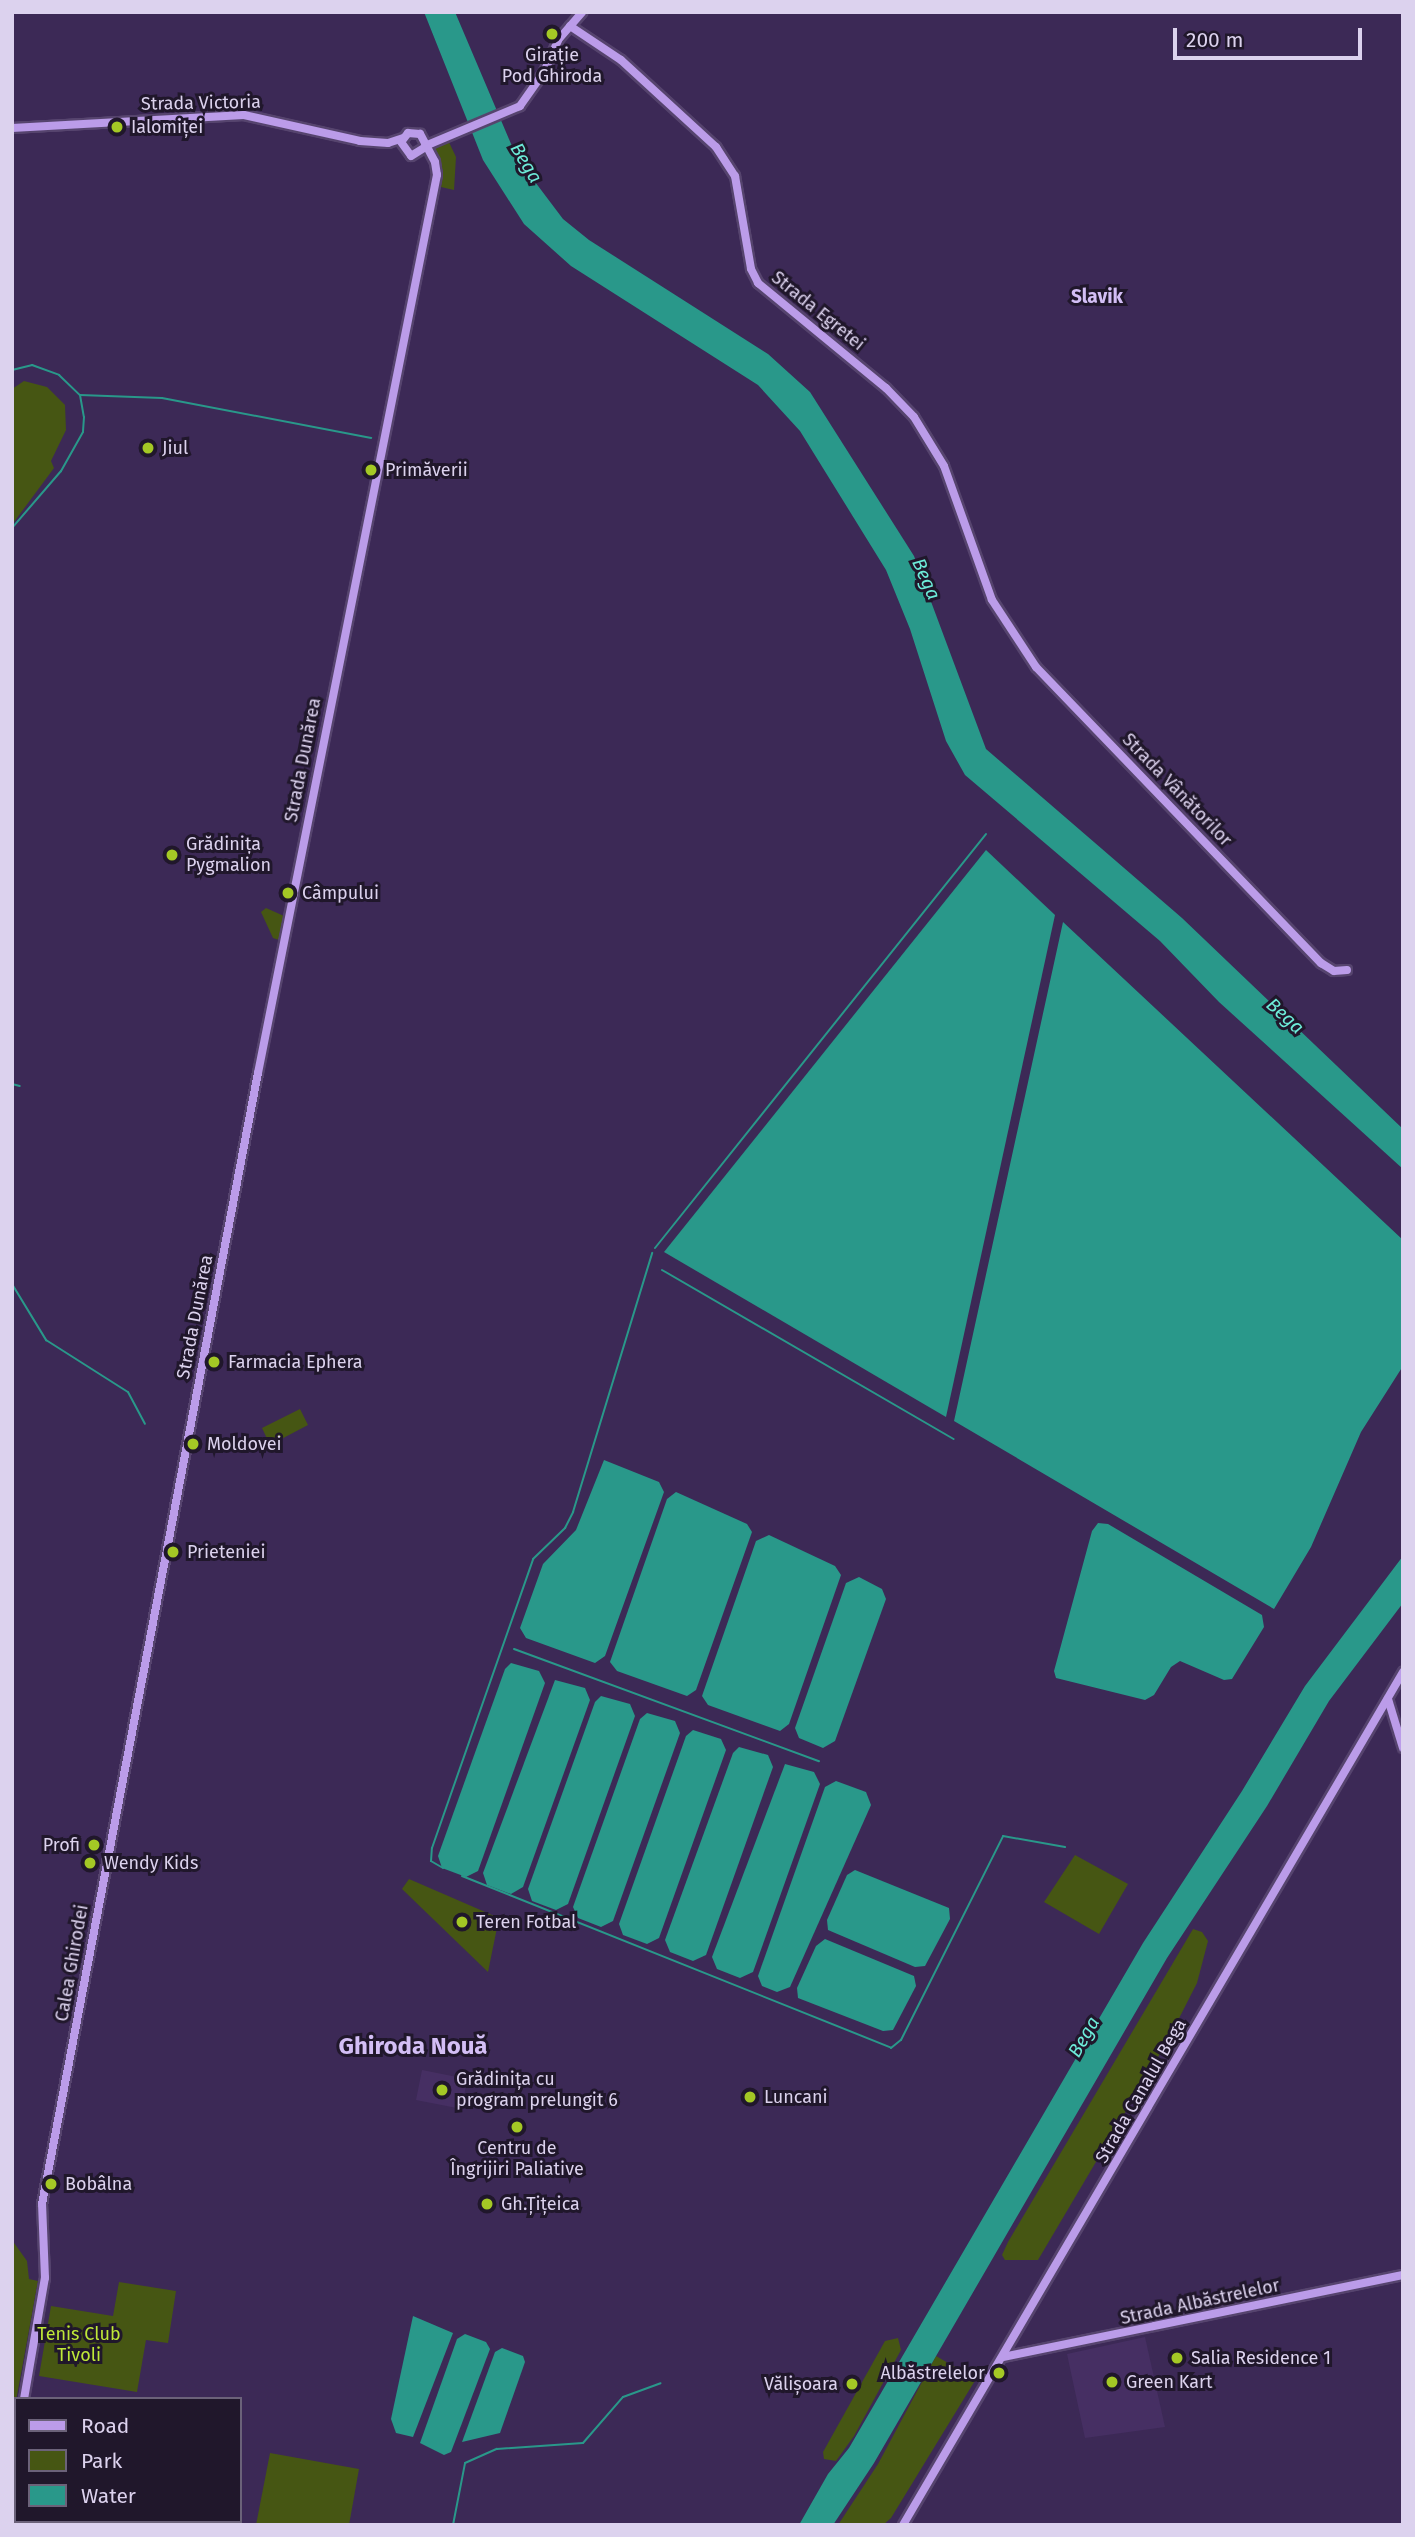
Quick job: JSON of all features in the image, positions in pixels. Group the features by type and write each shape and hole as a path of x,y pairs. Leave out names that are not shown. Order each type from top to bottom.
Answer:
{"street":[{"path":"423,146 449,133 513,110 528,97 558,40 582,12"},
{"name":"Strada Egretei","path":"570,26 621,60 726,159 735,176 754,277 886,388 914,417 944,466 998,613"},
{"name":"Strada Victoria","path":"12,128 244,115 388,143 402,149 423,146 414,132 388,143"},
{"path":"402,149 403,138"},
{"name":"Strada Dunărea","path":"170,1534 324,730 437,175 434,160 423,146"},
{"name":"Strada Vânătorilor","path":"998,613 1040,673 1312,954 1328,968 1347,970"},
{"name":"Calea Ghirodei","path":"24,2397 46,2278 42,2204 170,1534"},
{"name":"Strada Canalul Bega","path":"903,2525 1403,1672"},
{"path":"1388,1699 1403,1748"},
{"name":"Strada Albăstrelelor","path":"1003,2357 1403,2275"}],"shaded area":[{"name":"Grădinița cu program prelungit 6","path":"422,2070 467,2079 462,2109 416,2100"},
{"path":"1145,2337 1165,2427 1085,2438 1067,2354"}],"green space":[{"path":"447,138 456,157 454,190 441,187 443,171 432,146"},
{"path":"24,381 47,387 65,405 66,430 51,461 54,468 14,522 12,389"},
{"path":"266,908 284,916 279,940 273,938 261,912"},
{"path":"300,1409 308,1425 270,1445 262,1428"},
{"path":"1075,1855 1128,1884 1099,1934 1044,1902"},
{"path":"409,1879 499,1918 488,1972 402,1889"},
{"path":"1193,1929 1202,1932 1208,1941 1197,1983 1168,2040 1038,2260 1005,2260 1002,2255 1008,2242"},
{"path":"12,2240 27,2261 29,2279 38,2281 17,2397 14,2397 12,2423"},
{"name":"Tenis Club Tivoli","path":"119,2282 176,2291 168,2343 146,2340 137,2392 39,2376 51,2306 113,2316"},
{"path":"898,2338 901,2350 854,2436 836,2461 824,2459 823,2452 885,2341"},
{"path":"936,2356 976,2379 891,2518 883,2525 838,2525 878,2464"},
{"path":"270,2453 359,2469 349,2525 256,2525"}],"water":[{"path":"424,12 455,12 517,158 563,219 589,240 768,354 810,392 914,556 986,749 1182,918 1403,1129 1403,1169 1219,1002 1160,941 965,775 946,741 910,629 886,570 800,431 758,385 571,266 524,224 483,160"},
{"path":"986,850 1055,915 946,1417 664,1252"},
{"path":"1063,922 1403,1240 1403,1366 1361,1432 1311,1547 1274,1609 954,1421"},
{"path":"604,1460 659,1482 664,1492 605,1656 595,1663 526,1638 520,1628 543,1564 576,1530"},
{"path":"676,1492 747,1524 752,1532 696,1690 687,1696 617,1671 610,1662 667,1499"},
{"path":"1098,1523 1108,1524 1262,1615 1264,1627 1232,1679 1224,1680 1180,1661 1171,1667 1154,1695 1145,1700 1056,1678 1054,1671 1092,1531"},
{"path":"769,1535 835,1566 841,1575 789,1724 780,1731 708,1705 702,1696 756,1541"},
{"path":"1403,1556 1403,1603 1329,1701 1267,1806 1167,1958 874,2463 833,2525 799,2525 828,2474 849,2448 1143,1943 1242,1791 1305,1686"},
{"path":"859,1577 882,1589 886,1599 835,1741 823,1748 799,1738 795,1728 846,1583"},
{"path":"511,1663 539,1671 545,1683 478,1871 466,1877 442,1868 438,1856 505,1669"},
{"path":"555,1680 585,1688 590,1700 523,1887 511,1894 487,1885 483,1873"},
{"path":"601,1696 630,1704 635,1716 568,1904 556,1910 532,1901 528,1889 595,1702"},
{"path":"647,1713 675,1721 680,1733 613,1921 601,1927 578,1918 573,1907 640,1719"},
{"path":"693,1730 721,1739 726,1750 659,1938 647,1944 623,1935 619,1924 686,1736"},
{"path":"739,1747 768,1755 773,1767 706,1955 693,1961 670,1952 665,1940 733,1753"},
{"path":"785,1764 814,1772 820,1784 753,1972 740,1978 717,1969 712,1957"},
{"path":"836,1781 866,1792 871,1805 790,1987 777,1992 762,1986 758,1976 825,1787"},
{"path":"855,1870 949,1908 950,1919 925,1966 915,1967 828,1930 827,1920 847,1875"},
{"path":"825,1939 914,1976 916,1986 893,2030 883,2031 798,1998 797,1988 816,1946"},
{"path":"413,2316 453,2333 413,2437 396,2433 391,2419"},
{"path":"465,2334 486,2342 490,2349 451,2452 444,2455 420,2443 457,2339"},
{"path":"502,2348 523,2356 525,2362 500,2433 462,2442 495,2352"}],"waterway":[{"path":"12,370 32,365 59,375 80,395 84,417 83,432 61,471 12,528"},
{"path":"80,395 162,398 371,438"},
{"path":"655,1248 986,834"},
{"path":"12,1084 20,1086"},
{"path":"443,1868 431,1861 432,1848 533,1559 565,1528 573,1512 652,1253"},
{"path":"662,1270 953,1439"},
{"path":"12,1284 46,1340 128,1392 145,1424"},
{"path":"514,1649 819,1761"},
{"path":"462,1876 891,2048 901,2040 1003,1836 1065,1847"},
{"path":"453,2525 465,2463 497,2449 583,2443 623,2397 661,2383"}],"place":[{"name":"Girație Pod Ghiroda","path":"552,34"},
{"name":"Ialomiței","path":"117,127"},
{"name":"Jiul","path":"148,448"},
{"name":"Primăverii","path":"371,470"},
{"name":"Grădinița Pygmalion","path":"172,855"},
{"name":"Câmpului","path":"288,893"},
{"name":"Farmacia Ephera","path":"214,1362"},
{"name":"Moldovei","path":"193,1444"},
{"name":"Prieteniei","path":"173,1552"},
{"name":"Profi","path":"94,1845"},
{"name":"Wendy Kids","path":"90,1863"},
{"name":"Teren Fotbal","path":"462,1922"},
{"name":"Grădinița cu program prelungit 6","path":"442,2090"},
{"name":"Luncani","path":"750,2097"},
{"name":"Centru de Îngrijiri Paliative","path":"517,2127"},
{"name":"Bobâlna","path":"51,2184"},
{"name":"Gh.Țițeica","path":"487,2204"},
{"name":"Salia Residence 1","path":"1177,2358"},
{"name":"Albăstrelelor","path":"999,2373"},
{"name":"Green Kart","path":"1112,2382"},
{"name":"Vălișoara","path":"852,2384"}],"district":[{"name":"Slavik","path":"1097,297"},
{"name":"Ghiroda Nouă","path":"413,2047"}],"water label":[{"name":"Bega","path":"526,163"},
{"name":"Bega","path":"926,579"},
{"name":"Bega","path":"1285,1016"},
{"name":"Bega","path":"1084,2037"}]}
